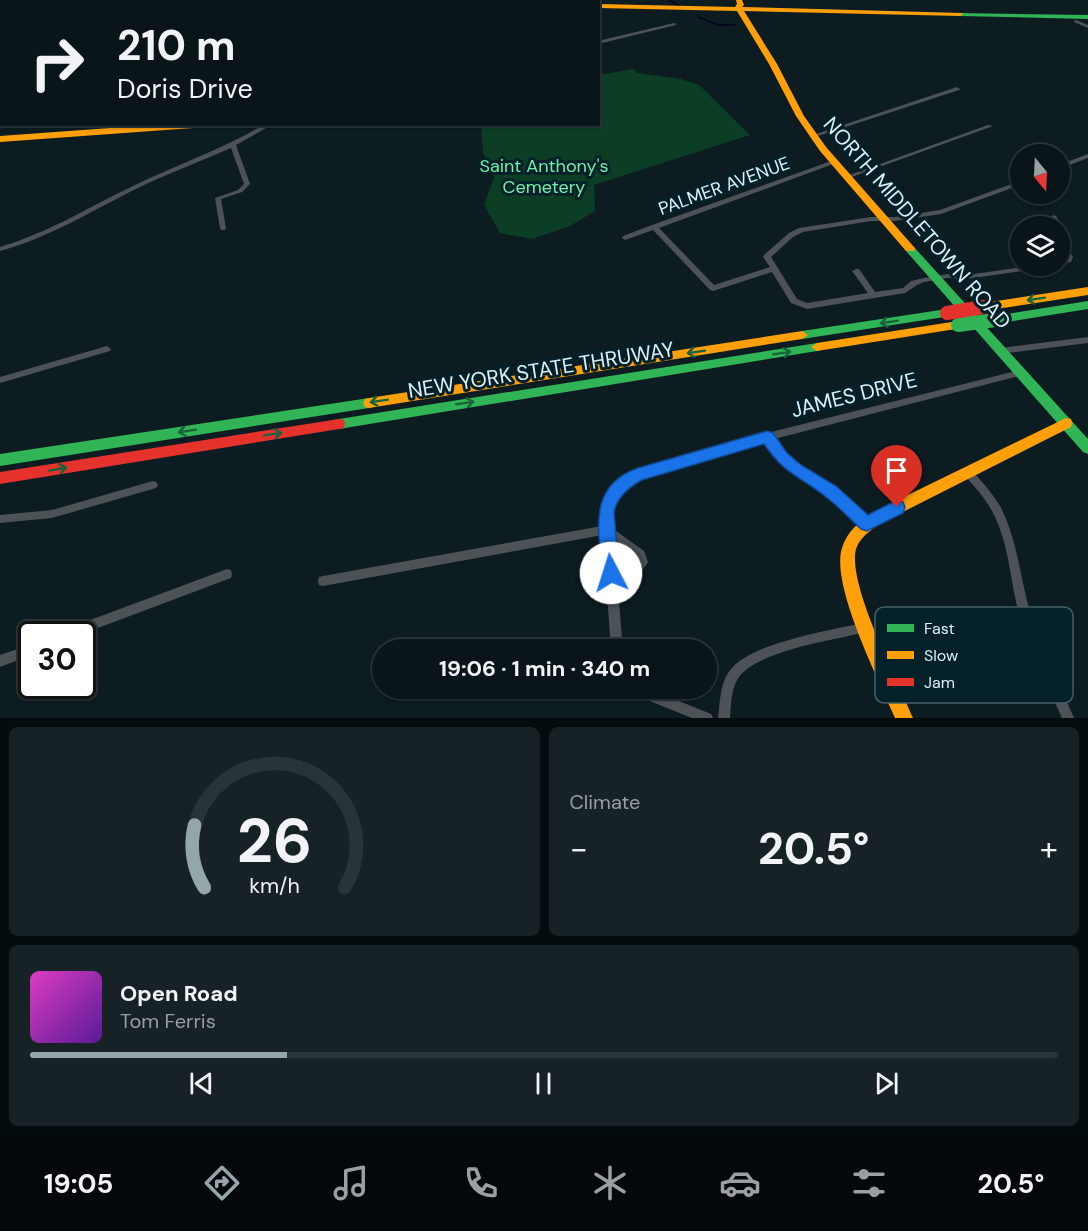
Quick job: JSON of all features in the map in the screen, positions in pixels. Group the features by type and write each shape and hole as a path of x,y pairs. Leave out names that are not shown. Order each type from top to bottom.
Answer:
{"main road":[{"path":"600,6 738,6 1085,21"},
{"path":"600,11 738,6"},
{"name":"NORTH MIDDLETOWN ROAD","path":"738,6 813,136 935,278 1088,448"},
{"path":"0,139 179,126"},
{"name":"NEW YORK STATE THRUWAY","path":"0,460 1088,291"},
{"name":"NEW YORK STATE THRUWAY","path":"0,478 1088,305"},
{"path":"875,645 848,571 848,555 852,543 867,524 1066,423"},
{"path":"898,703 904,718"}],"street":[{"path":"600,42 674,24"},
{"path":"813,136 957,89"},
{"path":"0,249 62,228 135,187 233,146 267,126"},
{"path":"847,177 990,126"},
{"path":"223,228 218,198 240,191 247,184 233,146"},
{"path":"1070,163 1088,156"},
{"name":"PALMER AVENUE","path":"624,238 834,162"},
{"path":"1010,187 940,212 883,218 797,232 767,257 794,301 802,306 904,290 918,281 935,278 967,277 1010,271"},
{"path":"654,227 713,288 773,269"},
{"path":"856,271 874,296"},
{"path":"1000,351 1088,340"},
{"path":"0,380 108,349"},
{"name":"JAMES DRIVE","path":"616,639 606,512 609,500 626,481 638,475 767,437 1020,373"},
{"path":"767,437 782,458 795,470 830,491 867,524"},
{"path":"968,473 985,492 997,511 1006,535 1023,607"},
{"path":"0,519 52,514 153,485"},
{"path":"323,581 607,530 640,554 643,562 639,569 629,574 611,573"},
{"path":"96,624 227,574"},
{"path":"724,718 728,689 735,673 744,664 770,651 868,627"},
{"path":"0,661 18,654"},
{"path":"659,699 707,718"},
{"path":"1062,703 1068,718"}],"green space":[{"name":"Saint Anthony's Cemetery","path":"634,69 637,73 681,79 699,85 750,135 594,185 595,211 570,226 532,239 500,233 484,205 494,177 483,153 481,126 600,126 600,75"}],"waterway":[{"path":"669,0 679,6"},
{"path":"698,17 718,25 735,25"}],"traffic: fast":[{"path":"960,14 1088,17"},
{"path":"910,249 1088,448"},
{"path":"995,320 1088,305"},
{"path":"802,335 947,313"},
{"path":"958,325 995,320"},
{"path":"339,424 817,347"},
{"path":"0,460 369,403"}],"traffic: slow":[{"path":"739,0 741,5 738,6 741,13 773,64 800,116 823,149 910,249"},
{"path":"600,6 960,14"},
{"path":"0,139 179,126"},
{"path":"983,307 1088,291"},
{"path":"817,347 958,325"},
{"path":"369,403 802,335"},
{"path":"875,651 848,569 849,547 855,536 880,516 1066,423"},
{"path":"897,703 904,718"}],"traffic: jam":[{"path":"947,313 983,307"},
{"path":"0,478 339,424"}],"route":[{"path":"611,573 606,512 609,500 616,489 638,475 767,437 782,458 795,470 830,491 867,524 897,507"}]}
